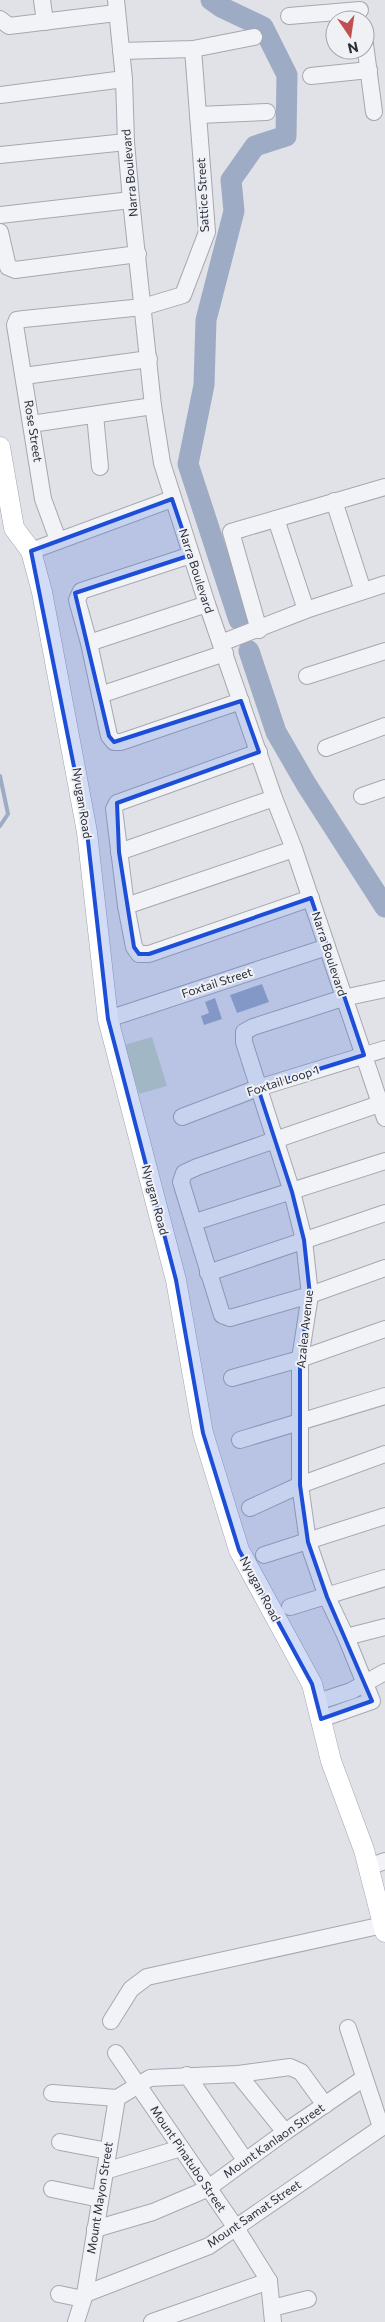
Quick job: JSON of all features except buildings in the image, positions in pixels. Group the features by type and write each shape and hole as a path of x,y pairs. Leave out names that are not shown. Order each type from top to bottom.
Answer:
{"main road":[{"name":"Nyugan Road","path":"0,447 14,528 31,551 44,601 87,832 108,1019 176,1280 203,1433 239,1550 312,1684 330,1761 376,1864 384,1928"}],"street":[{"path":"42,0 46,22"},
{"path":"0,20 9,26 46,22 116,6"},
{"name":"Narra Boulevard","path":"116,6 124,79 126,142 131,200 153,406 162,463 207,604 274,798 311,898 343,998 384,1108"},
{"path":"290,16 325,13"},
{"path":"121,51 193,49 254,38"},
{"name":"Sattice Street","path":"143,307 183,295 207,232 193,49"},
{"path":"367,60 374,112"},
{"path":"310,76 369,70"},
{"path":"0,95 124,79"},
{"path":"198,115 267,112"},
{"path":"0,156 126,142"},
{"path":"0,215 131,200"},
{"path":"0,232 8,267 15,270 138,254"},
{"name":"Rose Street","path":"58,540 43,499 15,326 17,320 143,307"},
{"path":"24,376 149,358"},
{"path":"32,424 153,406"},
{"path":"95,415 100,467"},
{"path":"259,630 231,532 385,487"},
{"path":"31,551 172,499"},
{"path":"334,501 363,591"},
{"path":"276,519 306,610"},
{"path":"191,555 81,591 78,595 76,600 89,644 109,736 114,742 121,742 241,701"},
{"path":"100,695 223,648 306,610 385,584"},
{"path":"89,644 207,604"},
{"path":"308,676 385,651"},
{"path":"326,748 385,726"},
{"path":"259,752 117,803 114,809 119,852 126,906 134,947 139,954 148,954 311,898"},
{"path":"362,796 385,788"},
{"path":"119,852 274,798"},
{"path":"126,906 294,849"},
{"name":"Foxtail Street","path":"108,1019 327,947"},
{"path":"343,998 385,989"},
{"name":"Azalea Avenue","path":"343,998 253,1027 244,1032 244,1042 292,1192 304,1240 310,1294 300,1359 300,1485 308,1542 327,1597 346,1636 364,1684"},
{"name":"Foxtail Loop 1","path":"182,1118 258,1088 385,1049"},
{"path":"384,1108 197,1166 184,1173 181,1182 195,1222 208,1273 222,1315 225,1318 310,1294 385,1268"},
{"path":"195,1222 292,1192 385,1160"},
{"path":"208,1273 385,1213"},
{"path":"232,1378 300,1359 385,1329"},
{"path":"240,1440 385,1396"},
{"path":"250,1508 300,1485 385,1454"},
{"path":"264,1555 385,1516"},
{"path":"290,1607 385,1578"},
{"path":"346,1636 385,1627"},
{"path":"319,1711 385,1672"},
{"path":"111,2021 131,1989 147,1977 384,1928"},
{"path":"348,2028 364,2078 383,2126"},
{"name":"Mount Pinatubo Street","path":"116,2053 236,2228 269,2281 273,2315"},
{"path":"52,2094 117,2098 150,2078 238,2074 290,2067 301,2072 325,2105"},
{"path":"238,2074 285,2132"},
{"path":"187,2075 245,2160"},
{"name":"Mount Kanlaon Street","path":"95,2229 153,2212 207,2188 364,2078"},
{"name":"Mount Mayon Street","path":"76,2322 84,2296 117,2098"},
{"name":"Mount Samat Street","path":"84,2296 208,2246 383,2126"},
{"path":"60,2142 108,2151"},
{"path":"105,2171 181,2148"},
{"path":"52,2189 100,2200"},
{"path":"152,2322 269,2281"},
{"path":"60,2294 84,2296"},
{"path":"273,2315 308,2300"}],"highlighted area":[{"path":"172,499 191,555 75,593 109,736 114,742 241,701 259,752 117,803 119,852 134,947 139,954 149,954 311,898 364,1055 258,1088 292,1192 304,1240 310,1295 300,1359 300,1485 308,1542 327,1597 372,1701 321,1719 312,1684 239,1550 203,1433 176,1280 108,1019 87,832 31,551"}],"green space":[{"path":"152,1037 167,1086 139,1094 124,1045"}],"water":[{"path":"262,984 269,1002 237,1013 230,995"},
{"path":"215,998 222,1019 204,1025 201,1016 209,1013 205,1002"}],"waterway":[{"path":"211,0 221,7 263,27 287,75 286,136 255,146 231,180 234,211 206,320 204,385 188,464 239,620"},
{"path":"249,651 276,732 306,784 385,907"},
{"path":"0,776 8,814 0,826"}]}
